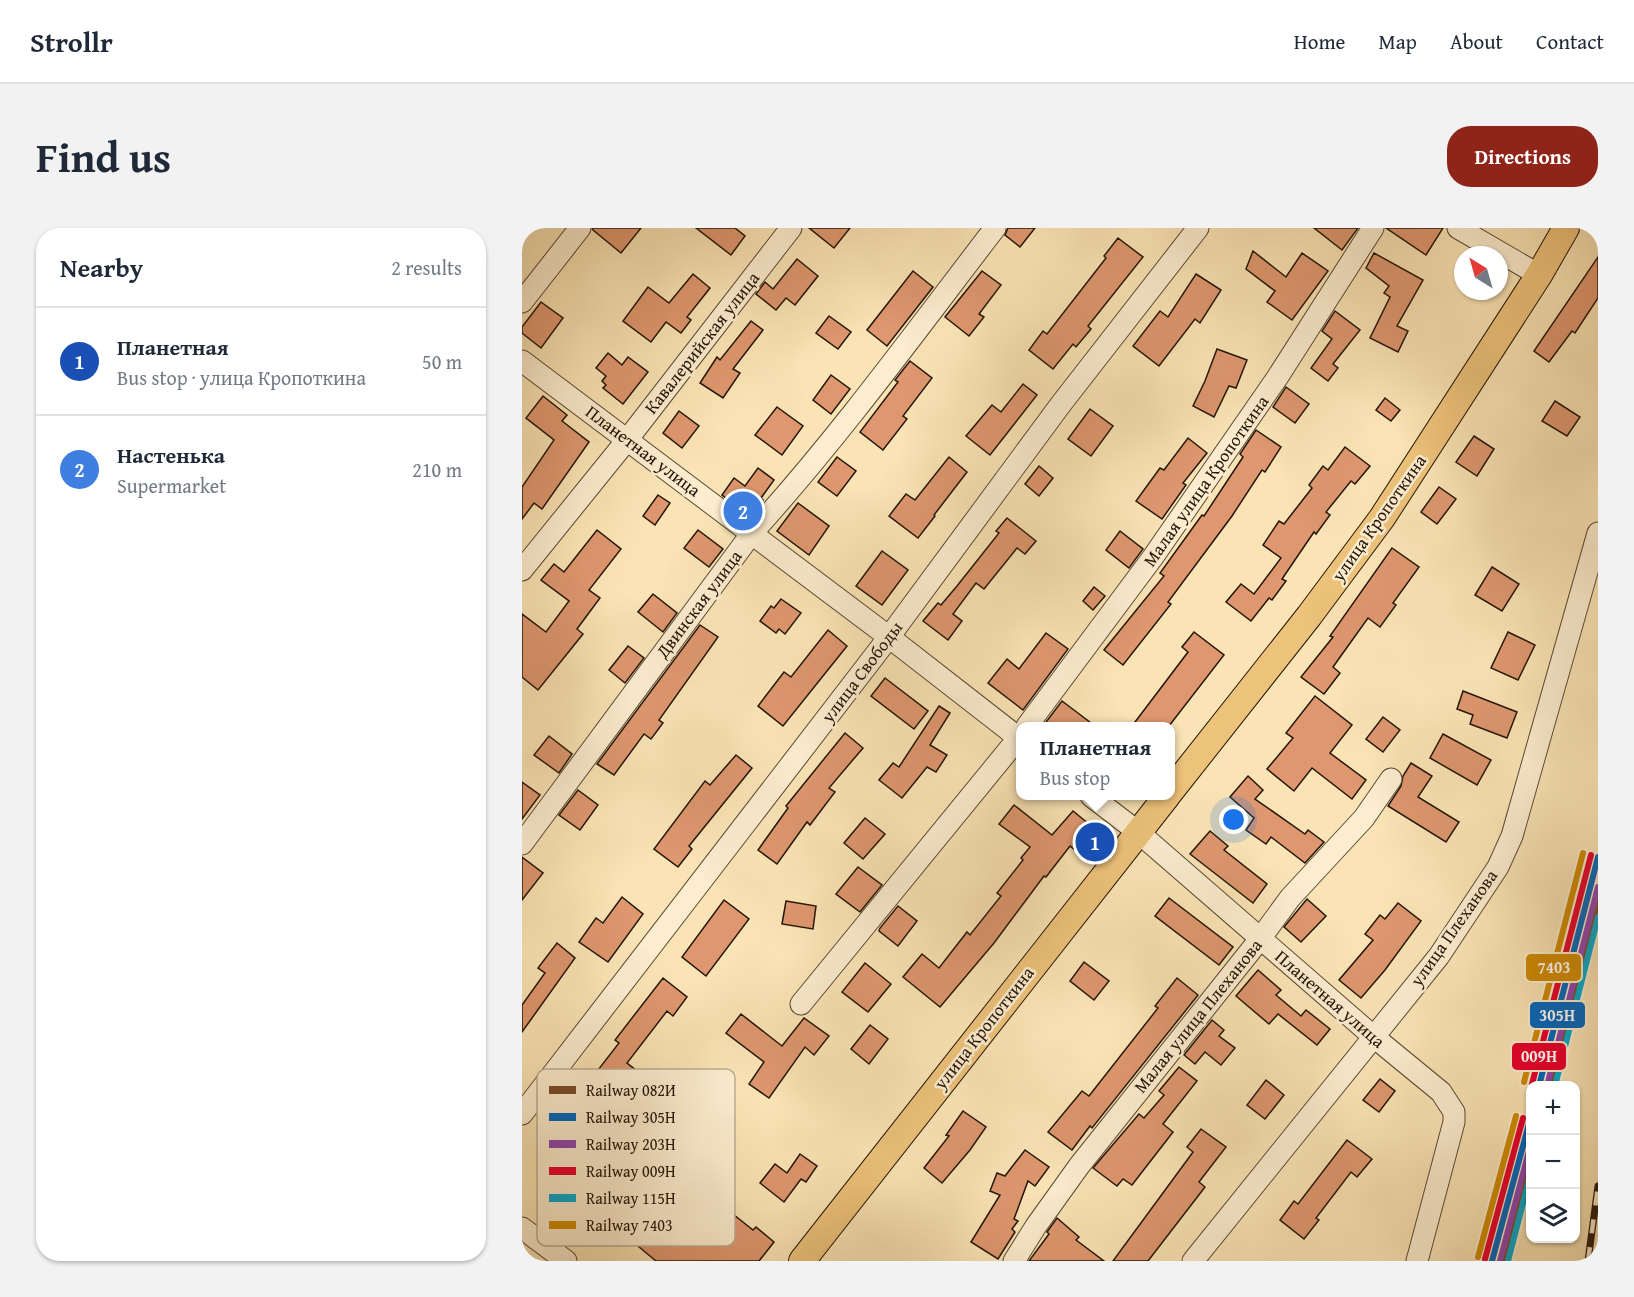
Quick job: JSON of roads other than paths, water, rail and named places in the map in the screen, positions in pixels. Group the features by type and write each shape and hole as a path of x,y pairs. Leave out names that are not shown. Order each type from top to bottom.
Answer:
{"main road":[{"name":"улица Кропоткина","path":"1175,786 1309,616 1382,518 1539,275 1566,228"},
{"name":"улица Кропоткина","path":"802,1261 1163,800"}],"street":[{"path":"522,302 580,228"},
{"name":"Кавалерийская улица","path":"522,570 627,440 791,228"},
{"name":"Двинская улица","path":"522,844 752,534 784,498 897,356 995,228"},
{"name":"улица Свободы","path":"557,1069 890,637 1061,404 1198,228"},
{"name":"Малая улица Кропоткина","path":"1031,722 1166,538 1277,378 1373,228"},
{"path":"1458,228 1539,275"},
{"name":"Планетная улица","path":"522,361 1016,731"},
{"name":"улица Плеханова","path":"1193,1261 1439,956 1498,867 1512,836 1598,533"},
{"name":"Малая улица Кропоткина","path":"801,1004 1016,741"},
{"name":"Малая улица Плеханова","path":"1014,1261 1079,1166 1290,898 1364,818 1391,779"},
{"name":"Планетная улица","path":"1097,800 1138,832 1374,1037 1441,1092 1454,1112 1454,1122 1416,1261"},
{"name":"улица Свободы","path":"522,1114 537,1095"},
{"path":"522,1228 537,1239"},
{"path":"546,1246 566,1261"}],"railway":[{"path":"1588,1261 1598,1186"}],"rail line":[{"name":"7403","path":"1524,1082 1583,853"},
{"name":"009Н","path":"1533,1081 1591,855"},
{"name":"305Н","path":"1540,1081 1598,857"},
{"name":"203Н","path":"1548,1081 1598,887"},
{"name":"082И","path":"1551,1081 1598,901"},
{"name":"115Н","path":"1556,1081 1598,917"},
{"name":"7403","path":"1478,1257 1516,1116"},
{"name":"009Н","path":"1485,1259 1523,1118"},
{"name":"305Н","path":"1492,1261 1526,1135"},
{"name":"203Н","path":"1500,1261 1526,1162"},
{"name":"082И","path":"1503,1261 1526,1176"},
{"name":"115Н","path":"1508,1261 1527,1189"}],"place":[{"name":"Настенька","path":"743,511"},
{"name":"Планетная","path":"1095,842"}]}
